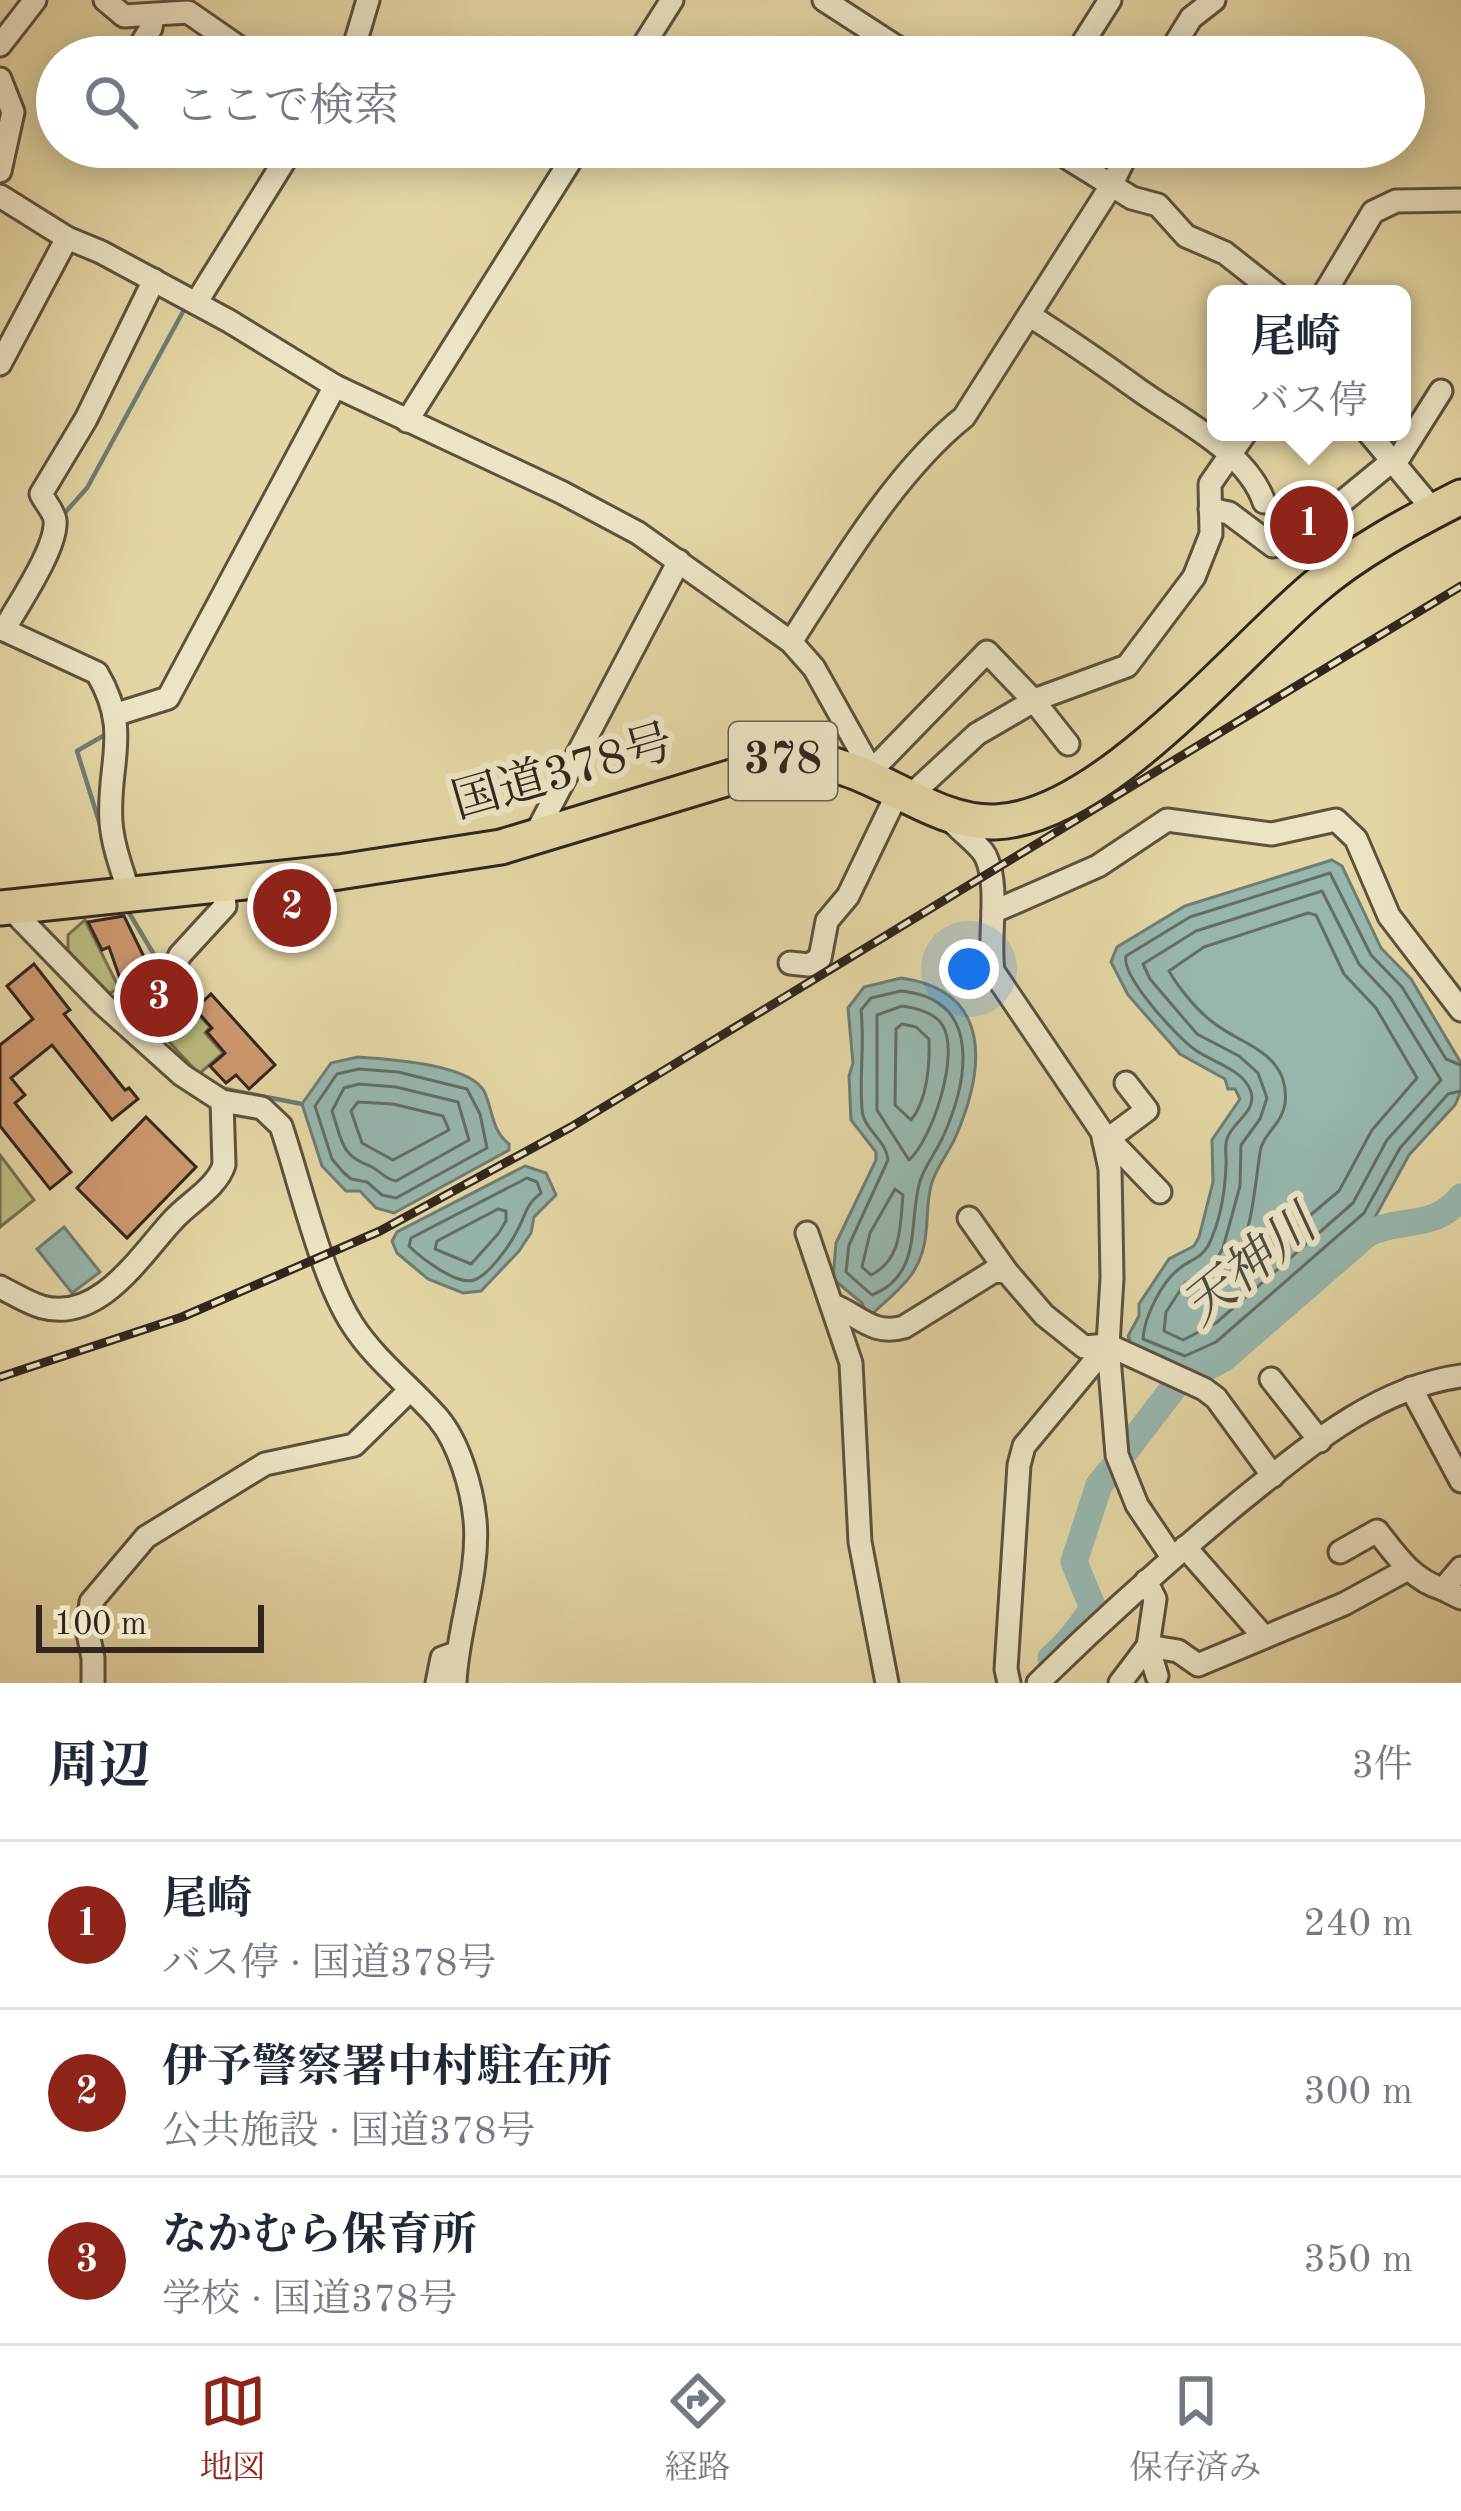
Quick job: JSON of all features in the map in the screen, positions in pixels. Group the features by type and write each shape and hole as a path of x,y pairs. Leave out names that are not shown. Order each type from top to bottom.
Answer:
{"highway":[{"name":"国道378号","path":"3,910 445,857 533,839 788,760 849,767 945,814 992,822 1013,820 1040,812 1139,751 1314,588 1367,549 1452,498"}],"street":[{"path":"0,44 35,0"},
{"path":"105,0 124,16 188,12 223,36"},
{"path":"357,36 368,0"},
{"path":"649,36 672,0"},
{"path":"824,0 879,36"},
{"path":"1087,36 1110,0"},
{"path":"1180,36 1191,18 1214,0"},
{"path":"146,36 154,15"},
{"path":"0,79 14,112 0,171"},
{"path":"196,303 279,168"},
{"path":"407,421 566,168"},
{"path":"1083,168 1112,187 1159,205 1186,236 1225,253 1266,285"},
{"path":"791,643 840,566 933,442 964,418 1121,168"},
{"path":"0,196 67,238 196,303 335,386 591,507 679,561 791,643 814,668 889,783"},
{"path":"1329,285 1373,212 1396,201 1461,200"},
{"path":"0,364 67,238"},
{"path":"130,896 111,821 119,739 97,673 2,629 48,549 54,529 55,519 41,494 86,419 154,280"},
{"path":"1029,315 1164,403 1207,438"},
{"path":"114,715 168,698 335,386"},
{"path":"1411,437 1442,391"},
{"path":"1210,441 1250,473 1264,502"},
{"path":"889,783 1034,701 1127,666 1194,577 1210,534 1210,484 1240,441"},
{"path":"1376,441 1394,462 1452,498"},
{"path":"1210,509 1228,513 1281,547 1394,462 1408,441"},
{"path":"533,839 679,561"},
{"path":"790,963 809,965 820,958 827,921 848,896 889,783 881,761 981,654 987,652 1068,744"},
{"path":"945,814 986,857 993,912 989,949 993,971 1107,1142 1160,1192"},
{"path":"993,912 1098,866 1167,820 1272,834 1336,820 1356,839 1389,916 1461,1010"},
{"path":"122,1020 172,974 180,955 224,906 223,886"},
{"path":"3,910 182,1075 222,1101 262,1108 281,1126 341,1304 362,1339 439,1418 475,1518 476,1541 455,1683"},
{"path":"1107,1142 1147,1110 1126,1082"},
{"path":"0,1287 41,1307 59,1310 110,1289 221,1175 222,1101"},
{"path":"1107,1142 1112,1278 1108,1345 1117,1455 1137,1505 1264,1637"},
{"path":"969,1218 1043,1315 1084,1346 1108,1345 1216,1398 1273,1476"},
{"path":"807,1233 850,1363 860,1542 886,1683"},
{"path":"832,1305 862,1324 891,1330 904,1327 994,1271 1007,1272"},
{"path":"1009,1683 1006,1669 1024,1446 1108,1345"},
{"path":"1038,1683 1178,1552 1354,1415 1411,1388 1461,1376"},
{"path":"1271,1379 1320,1441"},
{"path":"1411,1388 1461,1481"},
{"path":"93,1683 87,1628 91,1602 146,1537 253,1469 355,1445 409,1391"},
{"path":"1340,1552 1377,1531 1426,1584 1452,1593 1461,1568"},
{"path":"1148,1646 1178,1651 1198,1665 1344,1604 1408,1569"},
{"path":"1120,1683 1148,1646 1156,1612 1146,1581"},
{"path":"1148,1646 1157,1676"},
{"path":"437,1683 442,1658 456,1653"}],"green space":[{"path":"85,920 119,988 107,995 68,951 68,935"},
{"path":"176,991 210,1027 205,1033 223,1053 199,1074 147,1018"},
{"path":"0,1155 34,1200 0,1227"}],"water":[{"path":"1332,860 1342,866 1381,948 1411,979 1461,1063 1461,1091 1455,1105 1409,1155 1373,1221 1222,1353 1185,1370 1133,1348 1128,1336 1139,1316 1139,1304 1169,1259 1194,1246 1199,1237 1213,1182 1212,1140 1240,1099 1225,1079 1180,1054 1128,995 1111,962 1117,947 1185,906"},
{"path":"901,978 931,986 952,999 974,1036 976,1060 966,1110 931,1186 920,1258 908,1279 872,1314 833,1279 836,1243 876,1160 876,1152 851,1120 848,1008 864,987"},
{"path":"358,1057 447,1069 477,1083 509,1150 394,1213 376,1208 360,1191 346,1191 322,1166 302,1104 331,1063"},
{"path":"525,1166 546,1173 556,1195 534,1217 531,1233 519,1251 481,1291 463,1293 428,1279 397,1253 392,1241 397,1232"},
{"path":"64,1227 100,1272 72,1293 37,1249"}],"building":[{"path":"124,916 150,969 125,993 109,947 102,950 88,922"},
{"path":"34,964 70,1010 64,1014 125,1090 129,1088 138,1099 112,1120 52,1045 11,1078 25,1095 15,1103 71,1172 50,1189 0,1126 0,1045 33,1019 7,986"},
{"path":"211,994 275,1065 249,1089 236,1075 226,1083 210,1066 225,1053 195,1009"},
{"path":"146,1117 196,1167 127,1238 77,1188"}],"waterway":[{"path":"346,36 349,28"},
{"path":"62,516 87,488 185,308"},
{"path":"102,831 77,751 108,733"},
{"path":"125,906 165,973"},
{"path":"220,1088 302,1104"},
{"name":"天神川","path":"1126,1450 1178,1382 1223,1359 1367,1234 1440,1215 1461,1197"},
{"name":"天神川","path":"1051,1658 1093,1608 1074,1562 1099,1485 1112,1469"}],"railway":[{"path":"0,1377 182,1317 380,1231 571,1127 1461,586"}],"place":[{"name":"尾崎","path":"1309,525"},
{"name":"伊予警察署中村駐在所","path":"292,908"},
{"name":"なかむら保育所","path":"159,998"}]}
